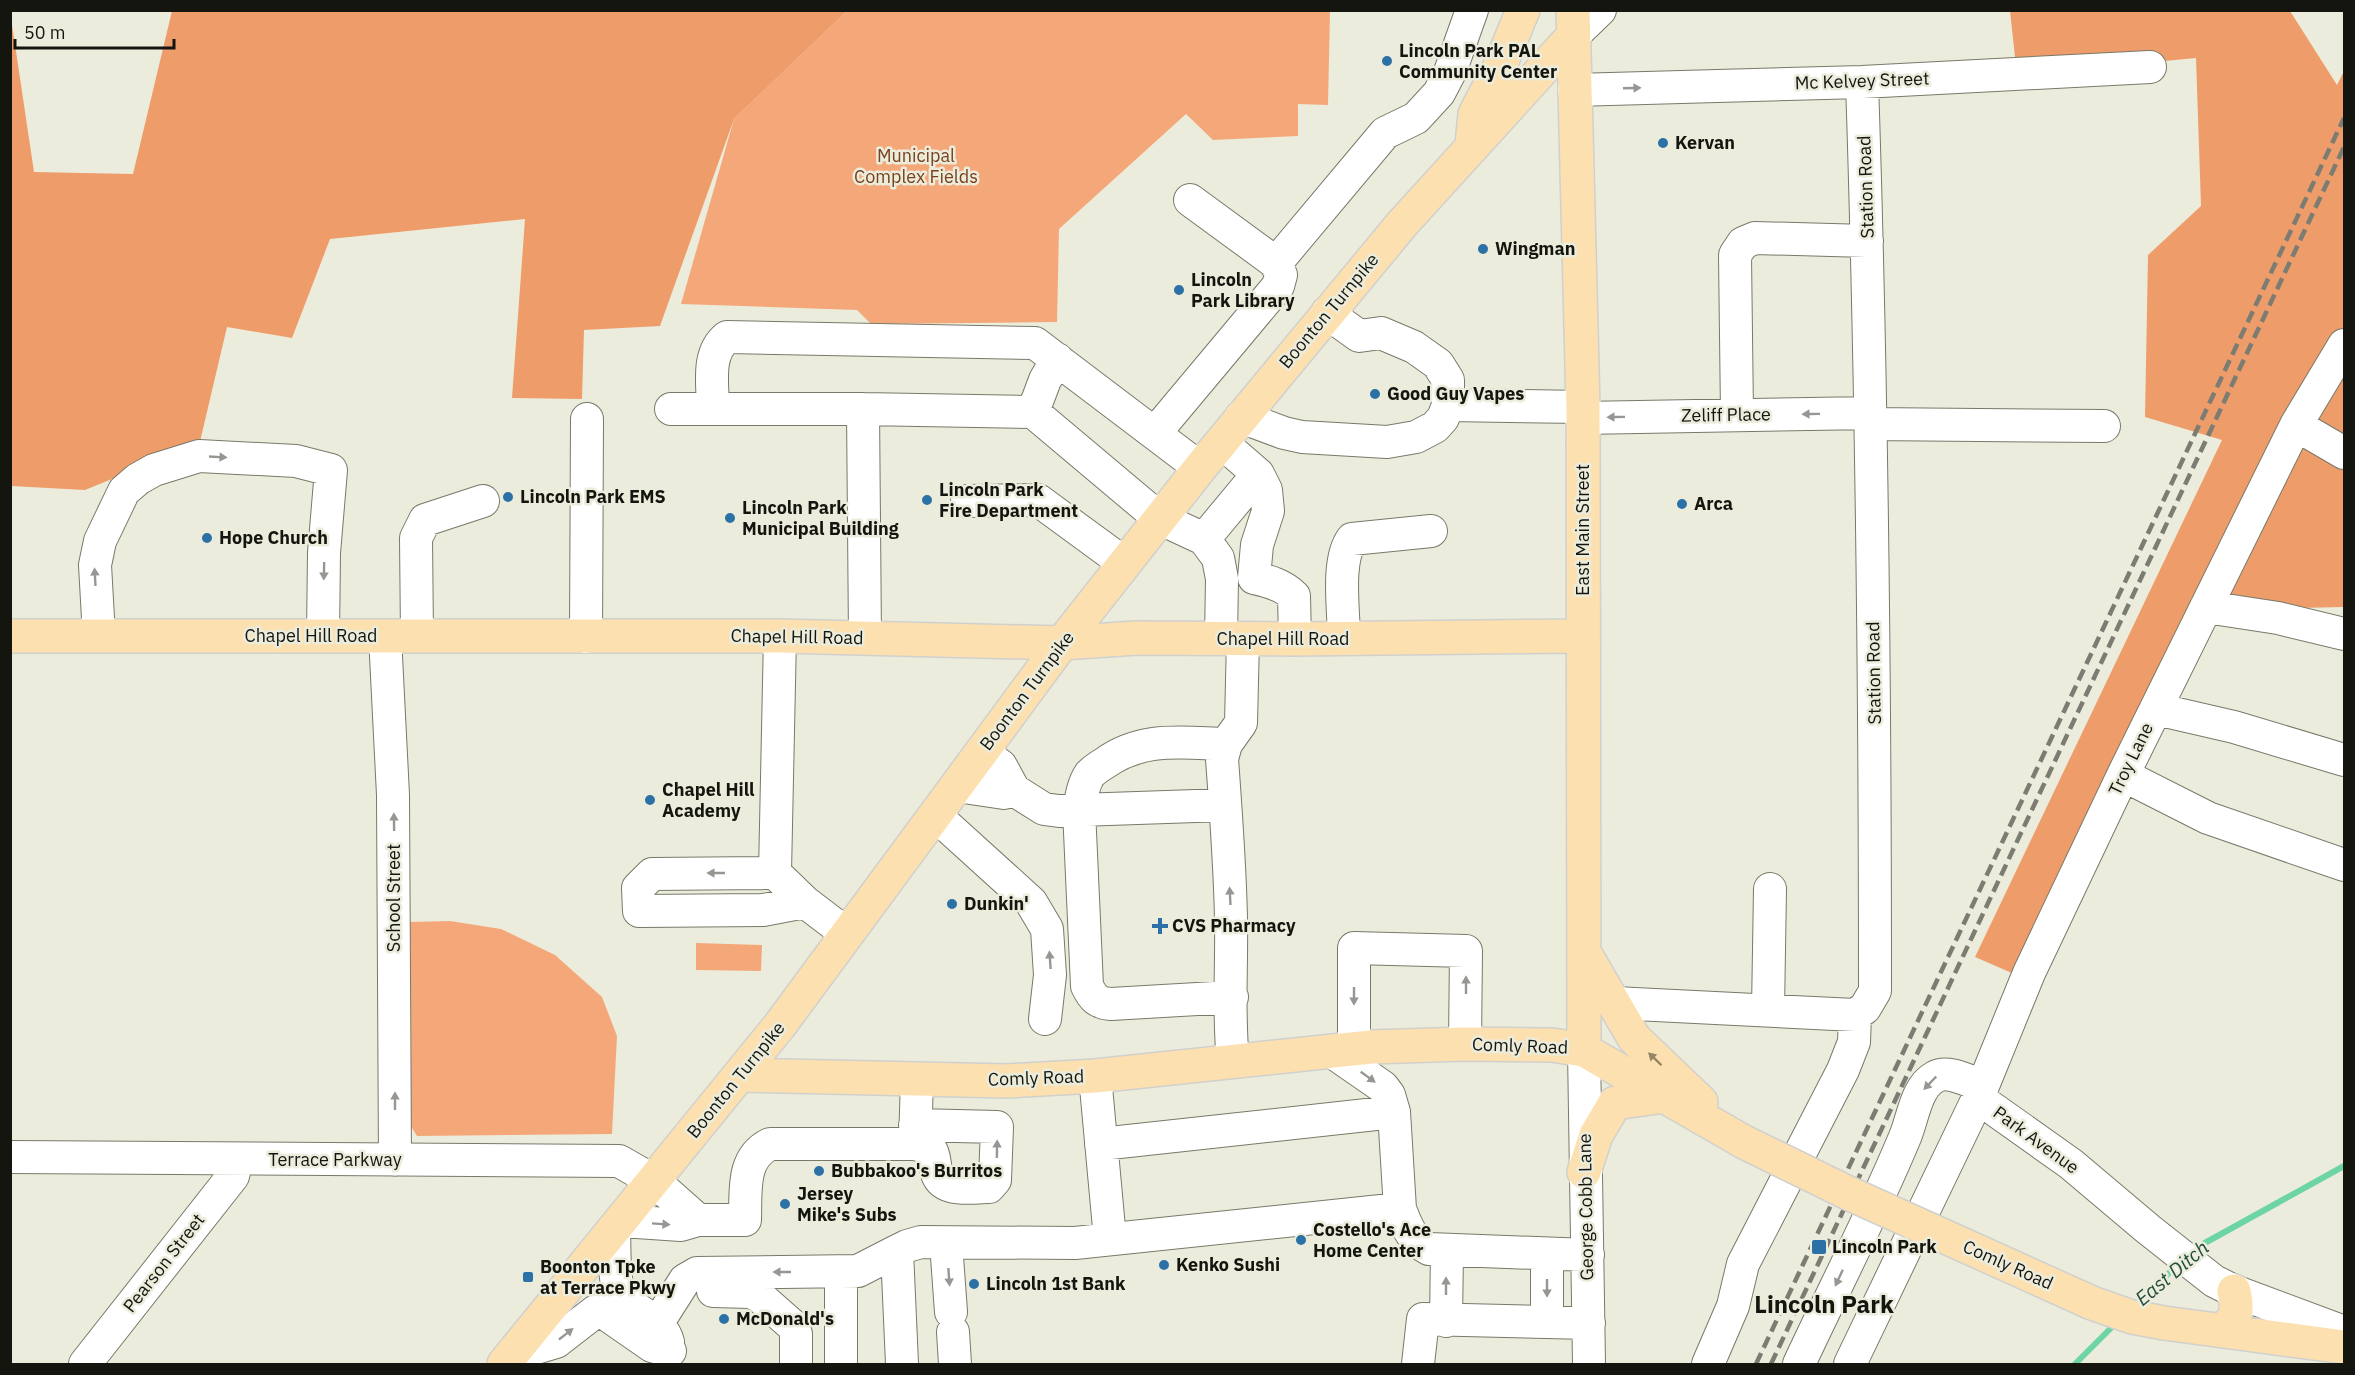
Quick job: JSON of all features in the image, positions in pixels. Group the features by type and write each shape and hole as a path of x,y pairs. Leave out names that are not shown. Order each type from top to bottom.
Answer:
{"main road":[{"path":"1472,146 1475,114 1504,57 1523,10"},
{"name":"Boonton Turnpike","path":"508,1360 780,1025 1062,643 1124,563 1327,313 1472,146 1573,23"},
{"name":"East Main Street","path":"1573,23 1582,412 1584,1050"},
{"name":"Chapel Hill Road","path":"10,636 780,636 1062,643 1136,638 1344,639 1583,636"},
{"path":"1583,950 1634,1038 1744,1142"},
{"name":"Comly Road","path":"740,1075 1007,1081 1095,1076 1343,1050 1465,1044 1552,1045 1584,1050 1744,1142 2092,1303 2132,1317 2164,1323 2344,1347"},
{"path":"1584,1172 1596,1135 1615,1103 1664,1096"},
{"path":"2221,1330 2230,1325 2238,1308 2234,1291"}],"street":[{"path":"1276,263 1385,133 1416,118 1439,93 1450,72 1472,10"},
{"path":"1573,23 1600,10"},
{"name":"Mc Kelvey Street","path":"1574,90 1863,82 2150,68"},
{"name":"Station Road","path":"1855,1015 1865,1008 1875,991 1875,729 1863,82"},
{"path":"1155,433 1278,286 1281,275 1276,263 1190,200"},
{"path":"1737,415 1735,255 1743,243 1755,238 1867,241"},
{"path":"1241,417 1284,433 1302,437 1387,442 1416,437 1435,427 1443,418 1448,405 1448,380 1438,364 1414,347 1381,333 1359,336 1327,313"},
{"path":"713,409 713,356 720,343 727,337 1035,343 1200,468"},
{"name":"Troy Lane","path":"1981,1092 2029,973 2123,775 2296,425 2344,345"},
{"path":"1033,412 1045,380 1057,359"},
{"name":"Zeliff Place","path":"1448,405 1582,412 2104,426"},
{"path":"863,409 865,638"},
{"path":"671,410 863,409 1033,412 1160,518 1204,539 1218,558 1232,639 1241,723 1226,744 1222,759 1231,918 1232,997 1229,1022 1233,1061"},
{"path":"586,637 587,418"},
{"path":"2296,425 2344,453"},
{"path":"1221,442 1258,474 1266,490 1268,511 1257,545 1254,578"},
{"path":"99,636 95,565 100,541 124,491 138,479 154,470 199,456 296,461 331,470 324,554 323,636"},
{"path":"1204,539 1258,474"},
{"path":"967,501 1038,500 1124,563"},
{"path":"417,636 416,538 425,520 483,501"},
{"path":"1344,639 1344,562 1346,548 1352,538 1431,531"},
{"path":"1222,579 1254,578 1280,586 1294,596 1295,639"},
{"path":"2206,607 2278,618 2344,634"},
{"name":"School Street","path":"385,636 393,795 395,1160"},
{"path":"775,873 780,636"},
{"path":"2156,709 2234,726 2344,760"},
{"path":"1226,744 1167,742 1144,744 1120,753 1091,773 1079,810 1087,986 1093,998 1101,1003 1111,1004 1232,997"},
{"path":"982,752 1001,765 1014,790 1044,809 1059,811 1225,805"},
{"path":"2123,775 2208,818 2344,865"},
{"path":"957,786 1004,793 1014,790"},
{"path":"935,815 1031,902 1047,929 1050,975 1045,1018"},
{"path":"805,903 763,910 639,910 638,888 652,874 775,873 805,903 848,934"},
{"path":"1768,1010 1770,889"},
{"path":"1465,1044 1466,951 1354,948 1343,1050 1389,1095 1394,1112 1400,1209 1412,1236 1421,1246 1429,1250 1588,1255"},
{"path":"1615,1003 1855,1015 1854,1042 1843,1070 1743,1264 1733,1306 1708,1365"},
{"name":"George Cobb Lane","path":"1584,1050 1584,1172 1588,1255 1589,1365"},
{"path":"1799,1365 1904,1139 1925,1086 1941,1074 1952,1075 1981,1092"},
{"path":"1095,1076 1110,1239"},
{"path":"668,1346 621,1293 617,1282 618,1227 681,1225 698,1220 745,1220 747,1177 750,1166 762,1148 770,1144 915,1135 916,1079"},
{"name":"Park Avenue","path":"1850,1365 1981,1092 2214,1281 2234,1291 2344,1332"},
{"path":"1101,1144 1394,1112"},
{"name":"Terrace Parkway","path":"10,1157 619,1161 654,1181 698,1220"},
{"name":"Pearson Street","path":"85,1365 233,1176 237,1160"},
{"path":"668,1346 679,1289 685,1280 697,1272 858,1271 907,1246 921,1242 1075,1243 1400,1209"},
{"path":"946,1243 955,1365"},
{"path":"897,1251 902,1365"},
{"path":"1446,1321 1447,1251"},
{"path":"1547,1254 1547,1322"},
{"path":"841,1272 841,1365"},
{"path":"679,1289 750,1292 759,1296 793,1326 796,1334 796,1365"},
{"path":"508,1360 556,1342 596,1311 603,1312 652,1346 668,1346"},
{"path":"1418,1365 1423,1319 1589,1323"}],"green space":[{"name":"Municipal Complex Fields","path":"847,11 1330,11 1328,105 1298,104 1298,136 1213,140 1186,114 1059,229 1057,322 871,324 857,310 681,304 734,119"},
{"path":"450,921 501,929 555,955 602,997 617,1036 612,1134 417,1136 407,1120 408,922"},
{"path":"696,943 762,945 761,971 696,970"}],"shaded area":[{"path":"10,11 34,172 133,174 172,11 847,11 734,119 660,326 584,330 582,399 512,398 525,219 330,239 292,338 227,327 198,450 156,461 85,490 11,486"},
{"path":"2010,11 2290,11 2337,85 2344,71 2344,607 2204,610 2021,977 1975,957 2222,440 2145,417 2148,255 2201,206 2196,58 2017,75"}],"waterway":[{"name":"East Ditch","path":"2192,1253 2203,1244 2344,1166"},
{"name":"East Ditch","path":"2134,1305 2179,1264"},
{"name":"East Ditch","path":"2075,1364 2116,1323"}],"railway":[{"path":"1756,1364 2344,118"},
{"path":"1771,1364 2344,147"}],"place":[{"name":"Lincoln Park PAL Community Center","path":"1387,61"},
{"name":"Kervan","path":"1663,143"},
{"name":"Wingman","path":"1483,249"},
{"name":"Lincoln Park Library","path":"1179,290"},
{"name":"Good Guy Vapes","path":"1375,394"},
{"name":"Lincoln Park EMS","path":"508,497"},
{"name":"Lincoln Park Fire Department","path":"927,500"},
{"name":"Arca","path":"1682,504"},
{"name":"Lincoln Park Municipal Building","path":"730,518"},
{"name":"Hope Church","path":"207,538"},
{"name":"Chapel Hill Academy","path":"650,800"},
{"name":"Dunkin'","path":"952,904"},
{"name":"CVS Pharmacy","path":"1160,926"},
{"name":"Bubbakoo's Burritos","path":"819,1171"},
{"name":"Jersey Mike's Subs","path":"785,1204"},
{"name":"Costello's Ace Home Center","path":"1301,1240"},
{"name":"Lincoln Park","path":"1819,1247"},
{"name":"Kenko Sushi","path":"1164,1265"},
{"name":"Boonton Tpke at Terrace Pkwy","path":"528,1277"},
{"name":"Lincoln 1st Bank","path":"974,1284"},
{"name":"McDonald's","path":"724,1319"}],"district":[{"name":"Lincoln Park","path":"1824,1305"}]}
